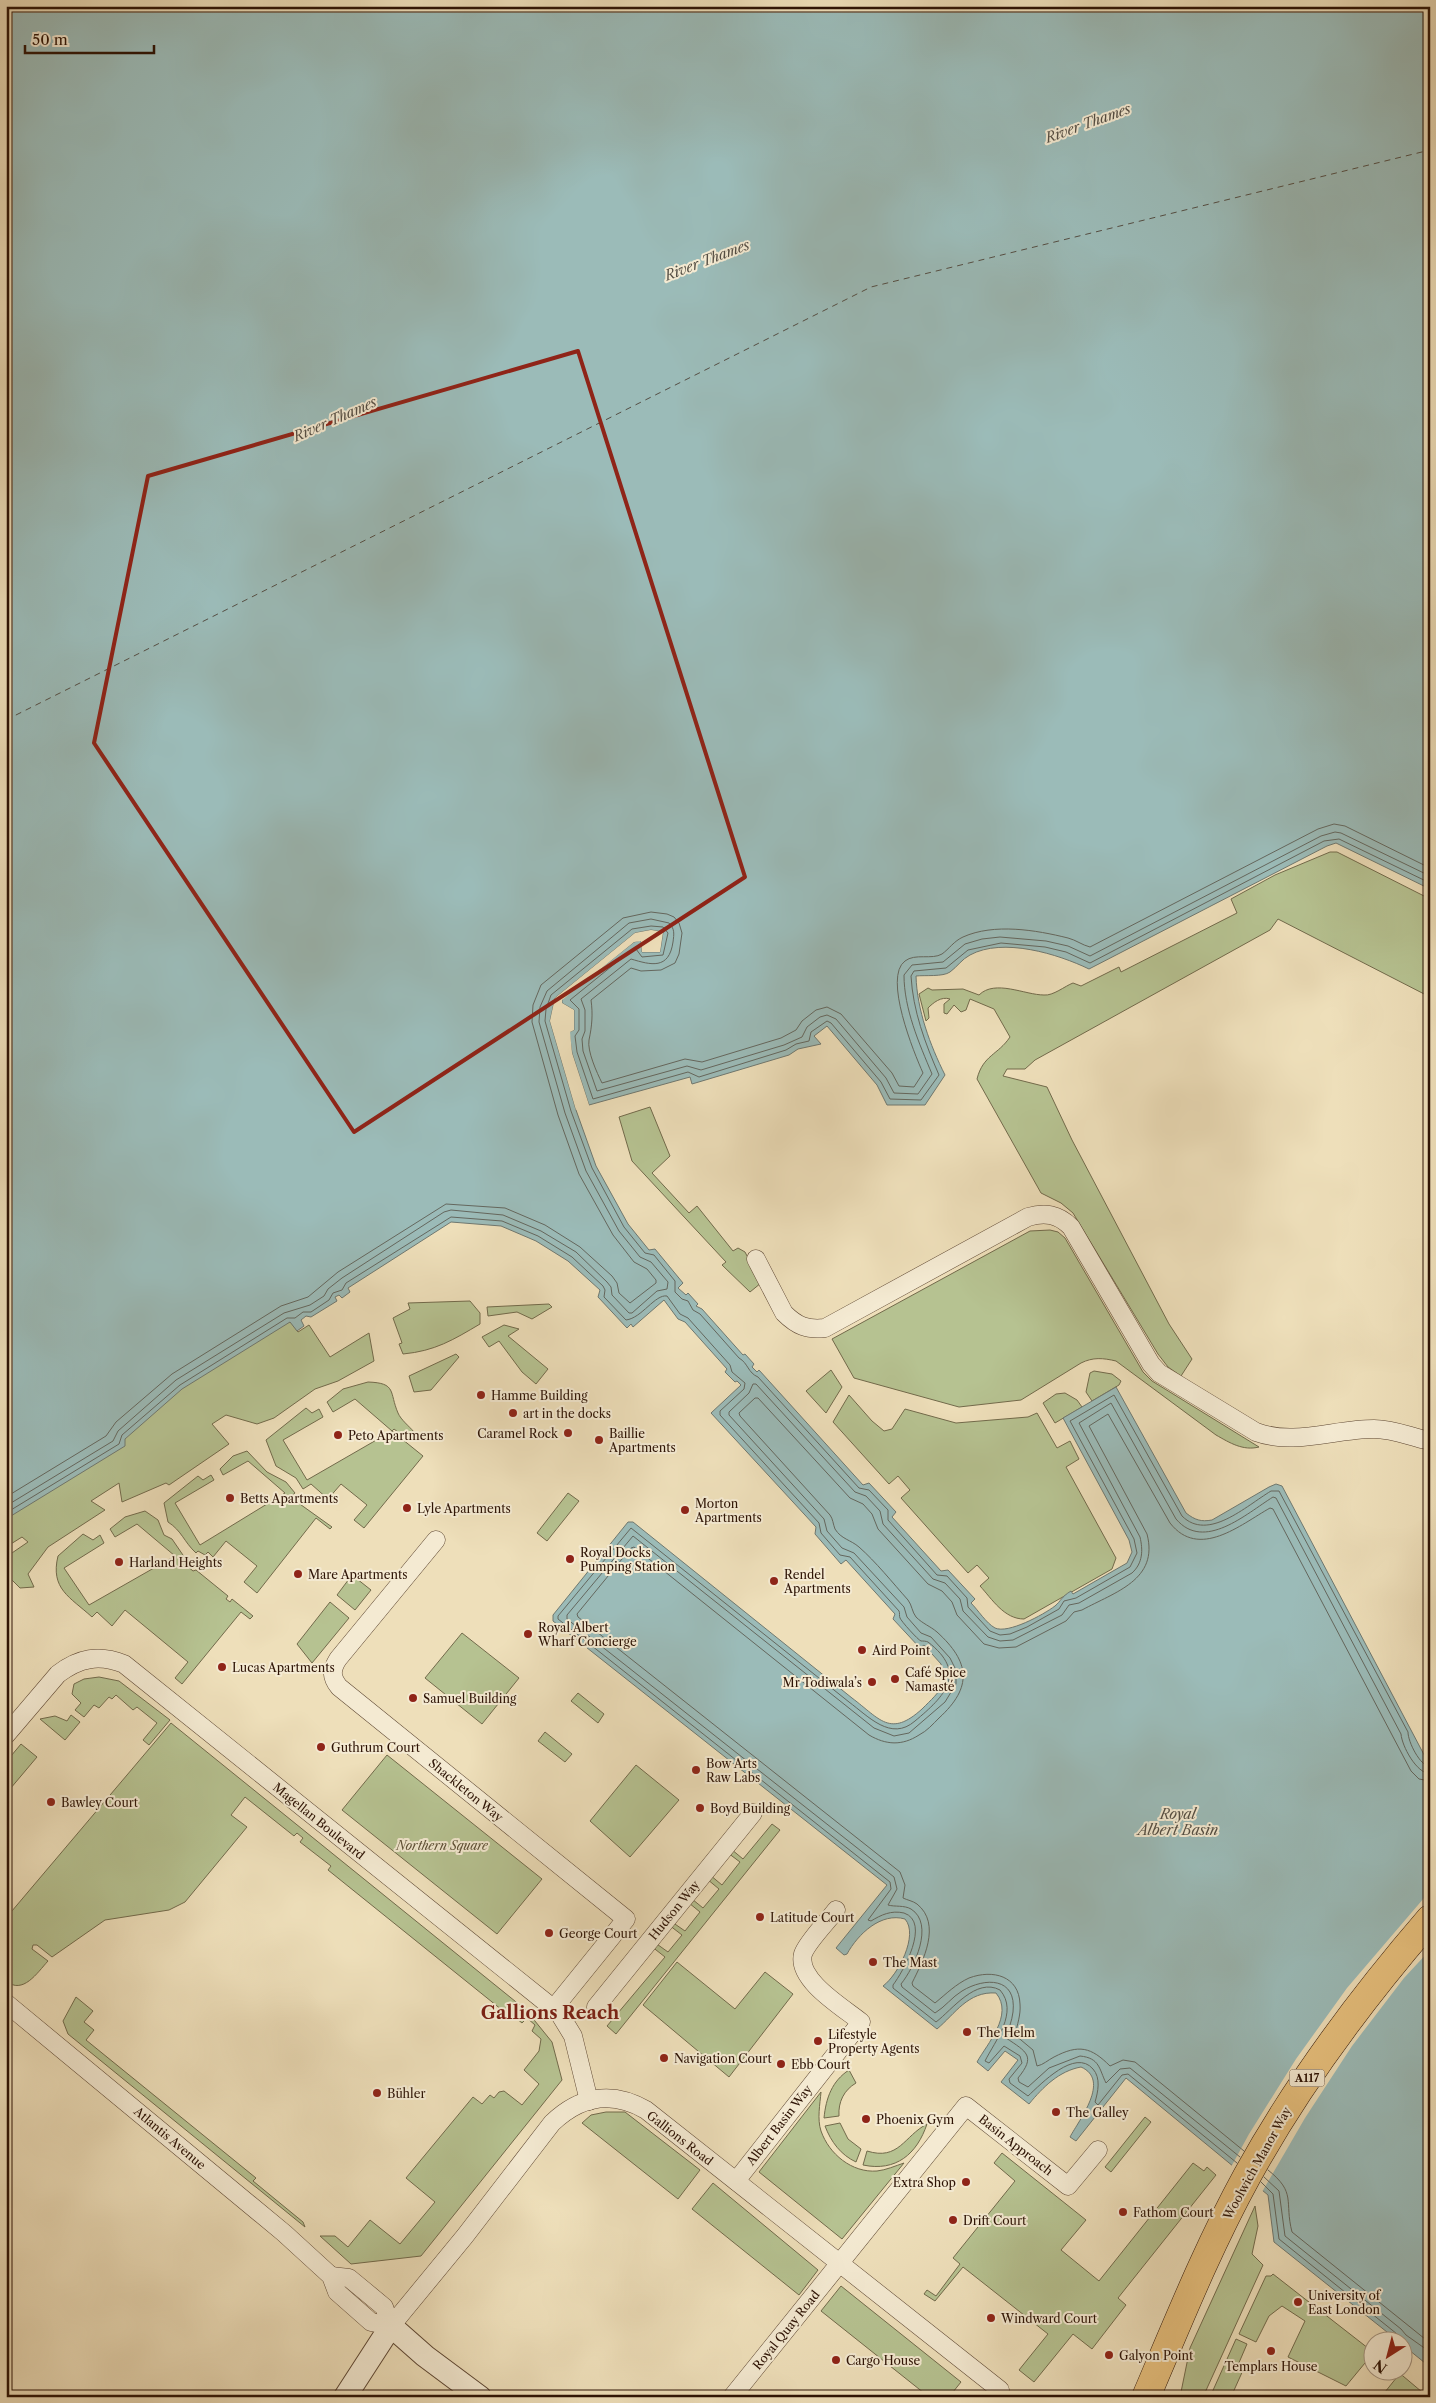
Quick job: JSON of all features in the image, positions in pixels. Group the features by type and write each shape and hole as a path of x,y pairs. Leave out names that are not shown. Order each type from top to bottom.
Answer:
{"highway":[{"name":"Woolwich Manor Way","path":"1146,2397 1192,2287 1209,2252 1248,2175 1286,2110 1362,2000 1430,1920"},
{"name":"Woolwich Manor Way","path":"1156,2397 1166,2351"}],"street":[{"path":"756,1260 784,1313 790,1320 805,1328 825,1328 839,1323 1028,1217 1048,1214 1062,1219 1071,1227 1151,1364 1159,1373 1256,1432 1267,1436 1301,1438 1373,1429 1391,1430 1430,1441"},
{"name":"Shackleton Way","path":"436,1540 338,1659 333,1667 332,1679 346,1693 626,1918 554,2008"},
{"name":"Magellan Boulevard","path":"6,1735 58,1674 68,1666 78,1661 100,1658 124,1664 554,2008 564,2020 573,2036 589,2101"},
{"name":"Hudson Way","path":"596,2007 753,1813"},
{"name":"Albert Basin Way","path":"736,2181 861,2022 812,1982 804,1970 802,1962 804,1952 836,1910"},
{"name":"Atlantis Avenue","path":"6,2003 277,2227 331,2276 336,2292 371,2322 391,2326 425,2356 480,2397"},
{"name":"Gallions Road","path":"391,2326 465,2236 552,2123 571,2108 589,2101 613,2098 632,2102 646,2110 1000,2390"},
{"name":"Basin Approach","path":"840,2263 966,2106 1068,2186 1098,2150"},
{"name":"Royal Quay Road","path":"732,2397 840,2263"},
{"path":"345,2397 391,2326"}],"highlighted area":[{"path":"578,351 745,877 354,1132 94,743 148,476"}],"green space":[{"path":"1330,852 1337,852 1430,899 1430,997 1278,919 1270,930 1035,1060 1025,1069 1007,1069 1003,1076 1047,1087 1072,1140 1169,1324 1192,1359 1181,1376 1168,1367 1158,1354 1073,1213 1061,1203 1041,1193 977,1079 983,1065 1010,1037 994,1009 970,999 966,1010 961,1012 954,1005 947,1014 944,1013 944,1004 950,999 943,998 928,1008 929,1018 926,1021 919,994 928,988 932,990 963,989 979,995 986,990 1002,988 1048,995 1073,983 1081,986 1119,967 1121,972 1237,913 1231,899 1275,875"},
{"path":"650,1107 670,1156 652,1173 689,1213 697,1206 733,1251 738,1248 745,1252 761,1283 750,1292 722,1265 726,1262 632,1161 619,1117"},
{"path":"1050,1230 1058,1232 1065,1238 1143,1372 1152,1381 1259,1447 1242,1447 1216,1435 1116,1361 1107,1359 1085,1361 1021,1400 959,1407 854,1378 832,1339 1030,1231"},
{"path":"470,1301 480,1313 480,1324 452,1340 425,1350 403,1354 399,1344 402,1343 393,1318 410,1309 408,1303"},
{"path":"549,1304 552,1307 532,1319 517,1312 488,1316 487,1307"},
{"path":"291,1322 298,1332 309,1325 330,1357 369,1333 374,1361 338,1381 315,1389 274,1418 257,1424 226,1415 212,1424 229,1444 169,1485 166,1483 122,1502 119,1483 91,1501 105,1510 48,1547 28,1574 34,1587 20,1588 10,1578 9,1555 28,1542 22,1537 6,1547 6,1526 11,1523 9,1518 6,1519 6,1348"},
{"path":"504,1325 519,1329 508,1336 548,1369 536,1384 522,1372 499,1341 489,1347 482,1337"},
{"path":"456,1354 459,1357 431,1390 414,1392 409,1376"},
{"path":"831,1370 842,1387 826,1413 806,1391"},
{"path":"1094,1371 1112,1374 1121,1381 1119,1385 1092,1401 1086,1392 1090,1373"},
{"path":"368,1382 384,1384 391,1390 399,1416 414,1432 407,1439 394,1429 392,1431 355,1399 333,1412 327,1402 343,1389"},
{"path":"1065,1393 1077,1400 1082,1407 1055,1423 1043,1403 1056,1394"},
{"path":"849,1395 872,1421 884,1431 892,1429 905,1409 956,1423 1028,1417 1037,1413 1057,1448 1070,1441 1079,1459 1066,1467 1116,1558 1112,1569 1024,1619 1010,1616 980,1586 989,1578 977,1565 968,1573 901,1498 910,1490 898,1476 889,1484 833,1422"},
{"path":"306,1408 312,1413 319,1409 323,1417 283,1440 307,1480 392,1431 423,1456 364,1528 354,1520 367,1505 341,1484 328,1499 311,1484 303,1489 296,1478 276,1466 266,1440"},
{"path":"247,1451 267,1472 286,1482 295,1493 290,1497 332,1527 330,1529 316,1518 257,1593 244,1582 257,1566 226,1541 213,1557 208,1552 205,1555 198,1551 196,1553 177,1529 168,1522 164,1503 198,1476 203,1480 211,1475 214,1480 175,1503 200,1545 285,1493 248,1461 223,1475 220,1469 233,1456"},
{"path":"568,1493 579,1501 547,1541 537,1533"},
{"path":"145,1511 158,1520 164,1535 172,1539 185,1558 181,1561 193,1571 196,1570 228,1596 226,1599 230,1602 232,1599 253,1616 250,1619 241,1612 182,1684 175,1678 188,1662 125,1610 112,1626 97,1612 92,1617 69,1598 59,1585 57,1577 58,1556 83,1534 93,1540 100,1535 104,1543 64,1568 89,1605 175,1556 137,1524 115,1537 110,1529 125,1517"},
{"path":"352,1575 371,1590 355,1610 337,1595"},
{"path":"330,1602 349,1618 312,1663 297,1644"},
{"path":"462,1633 519,1678 482,1724 425,1678"},
{"path":"99,1677 119,1681 170,1720 149,1745 143,1740 157,1723 137,1707 133,1710 116,1695 112,1699 109,1697 99,1708 94,1705 84,1717 75,1710 81,1703 72,1694 74,1684 84,1679"},
{"path":"578,1693 604,1714 598,1723 571,1701"},
{"path":"71,1715 80,1722 65,1740 40,1719 55,1716 67,1721"},
{"path":"171,1723 526,2010 552,2042 562,2080 421,2256 351,2264 320,2236 335,2236 348,2247 370,2220 400,2244 435,2202 406,2178 473,2097 482,2104 490,2095 494,2098 499,2092 504,2091 522,2105 539,2084 524,2070 539,2051 541,2039 532,2031 535,2025 527,2018 522,2023 505,2009 502,2010 328,1870 331,1866 300,1842 303,1838 297,1833 294,1836 245,1797 231,1815 247,1827 185,1902 169,1910 105,1920 52,1957 37,1945 33,1945 32,1949 48,1961 24,1984 12,1985 6,1981 6,1918"},
{"path":"545,1732 572,1754 565,1762 538,1741"},
{"path":"21,1744 37,1757 10,1789 6,1786 6,1762"},
{"name":"Northern Square","path":"387,1755 542,1879 497,1934 342,1810"},
{"path":"636,1765 679,1800 630,1857 590,1821"},
{"path":"772,1824 780,1830 616,2034 607,2026 665,1957 651,1946 654,1942 668,1952 682,1935 669,1925 672,1922 685,1931 700,1912 689,1903 692,1899 703,1908 719,1889 707,1879 710,1875 722,1885 740,1862 728,1853 731,1849 743,1859"},
{"path":"677,1962 735,2009 765,1972 793,1994 729,2077 643,2005"},
{"path":"76,1997 93,2011 84,2022 94,2030 86,2040 256,2178 253,2181 303,2222 305,2227 68,2034 63,2021"},
{"path":"849,2070 856,2083 848,2089 843,2097 839,2116 824,2118 826,2104 834,2085"},
{"path":"821,2092 819,2117 821,2131 830,2147 843,2160 859,2169 868,2171 887,2169 904,2163 842,2239 759,2172"},
{"path":"606,2112 625,2112 700,2170 678,2199 582,2123 591,2115"},
{"path":"1145,2117 1151,2122 1111,2172 1105,2167"},
{"path":"840,2123 848,2139 861,2149 856,2162 837,2147 825,2126"},
{"path":"927,2124 917,2144 904,2158 886,2166 863,2165 867,2151 887,2153 894,2150"},
{"path":"1002,2153 1086,2220 1061,2250 1099,2281 1193,2163 1204,2171 1207,2167 1216,2175 1118,2298 1126,2305 1092,2349 1073,2334 1034,2382 1019,2370 1048,2334 963,2267 935,2301 924,2294 927,2290 936,2296 960,2264 953,2258 1015,2181 994,2163"},
{"path":"713,2183 818,2270 799,2295 692,2209"},
{"path":"1255,2206 1258,2226 1252,2254 1263,2265 1203,2397 1180,2397 1190,2348"},
{"path":"1273,2274 1364,2345 1364,2364 1346,2386 1288,2357 1305,2321 1282,2306 1269,2316 1256,2342 1239,2334 1266,2276"},
{"path":"841,2286 961,2382 949,2397 929,2397 821,2311"},
{"path":"1236,2339 1247,2344 1238,2365 1244,2368 1231,2397 1210,2397"},
{"path":"1395,2380 1408,2380 1428,2397 1381,2397"}],"water":[{"path":"6,6 1430,6 1430,889 1336,843 1089,969 1046,953 998,947 970,955 947,974 916,976 919,1002 925,1027 945,1075 925,1105 887,1105 877,1085 827,1026 814,1036 821,1044 798,1049 789,1055 692,1084 690,1077 589,1105 572,1053 569,1032 574,1030 574,1010 562,1003 562,999 634,942 641,940 642,952 660,952 663,932 651,930 635,933 555,998 550,1021 576,1110 596,1166 628,1224 649,1250 655,1249 683,1283 678,1288 686,1295 688,1293 698,1304 696,1306 702,1309 743,1355 745,1354 754,1364 752,1367 757,1372 759,1370 863,1485 869,1483 896,1512 892,1517 941,1571 948,1570 975,1599 971,1603 985,1620 995,1628 1001,1629 1017,1626 1034,1618 1055,1606 1071,1591 1073,1594 1127,1563 1132,1552 1129,1540 1063,1418 1116,1387 1186,1513 1192,1517 1201,1521 1212,1520 1269,1487 1276,1484 1282,1486 1430,1766 1430,2367 1414,2354 1414,2330 1384,2330 1274,2242 1268,2195 1126,2078 1076,2141 1070,2137 1090,2100 1093,2081 1090,2073 1081,2067 1066,2072 1046,2086 1029,2104 1001,2082 1018,2060 1005,2051 988,2071 977,2062 1001,2020 1001,2002 996,1993 986,1993 970,2000 956,2010 937,2029 883,1986 895,1973 905,1954 910,1935 909,1926 905,1919 887,1919 871,1926 857,1939 847,1954 844,1955 836,1948 887,1885 553,1621 553,1615 628,1522 633,1522 878,1718 893,1724 911,1718 932,1699 945,1682 941,1664 924,1645 920,1648 893,1619 895,1614 846,1560 841,1564 815,1534 816,1527 711,1413 741,1385 725,1372 727,1369 685,1322 678,1319 664,1300 633,1327 631,1324 627,1328 598,1297 600,1290 568,1261 536,1241 501,1226 451,1222 348,1288 350,1292 342,1298 339,1295 335,1297 337,1301 311,1317 306,1316 301,1320 304,1326 297,1331 290,1322 182,1389 125,1439 125,1446 6,1519"}],"pier":[{"path":"651,930 663,932 660,952 642,952 641,941 634,942 562,1000 562,1003 574,1010 574,1030 570,1032 572,1053 589,1105 587,1106 569,1053 567,1032 571,1029 571,1011 560,1005 559,998 553,1020 578,1109 576,1110 550,1021 555,998 635,933","holes":["660,934 658,949 644,950 642,938 633,940 568,991 636,935"]},
{"path":"1430,1891 1430,1950 1404,1978 1352,2046 1305,2118 1262,2192 1231,2167 1249,2134 1296,2059 1347,1988"}],"ferry route":[{"path":"6,720 871,287 1430,150"}],"place":[{"name":"Hamme Building","path":"481,1395"},
{"name":"art in the docks","path":"513,1413"},
{"name":"Caramel Rock","path":"568,1433"},
{"name":"Peto Apartments","path":"338,1435"},
{"name":"Baillie Apartments","path":"599,1440"},
{"name":"Betts Apartments","path":"230,1498"},
{"name":"Lyle Apartments","path":"407,1508"},
{"name":"Morton Apartments","path":"685,1510"},
{"name":"Royal Docks Pumping Station","path":"570,1559"},
{"name":"Harland Heights","path":"119,1562"},
{"name":"Mare Apartments","path":"298,1574"},
{"name":"Rendel Apartments","path":"774,1581"},
{"name":"Royal Albert Wharf Concierge","path":"528,1634"},
{"name":"Aird Point","path":"862,1650"},
{"name":"Lucas Apartments","path":"222,1667"},
{"name":"Café Spice Namasté","path":"895,1679"},
{"name":"Mr Todiwala’s","path":"872,1682"},
{"name":"Samuel Building","path":"413,1698"},
{"name":"Guthrum Court","path":"321,1747"},
{"name":"Bow Arts Raw Labs","path":"696,1770"},
{"name":"Bawley Court","path":"51,1802"},
{"name":"Boyd Building","path":"700,1808"},
{"name":"Latitude Court","path":"760,1917"},
{"name":"George Court","path":"549,1933"},
{"name":"The Mast","path":"873,1962"},
{"name":"The Helm","path":"967,2032"},
{"name":"Lifestyle Property Agents","path":"818,2041"},
{"name":"Navigation Court","path":"664,2058"},
{"name":"Ebb Court","path":"781,2064"},
{"name":"Bühler","path":"377,2093"},
{"name":"The Galley","path":"1056,2112"},
{"name":"Phoenix Gym","path":"866,2119"},
{"name":"Extra Shop","path":"966,2182"},
{"name":"Fathom Court","path":"1123,2212"},
{"name":"Drift Court","path":"953,2220"},
{"name":"University of East London","path":"1298,2302"},
{"name":"Windward Court","path":"991,2318"},
{"name":"Templars House","path":"1271,2351"},
{"name":"Galyon Point","path":"1109,2355"},
{"name":"Cargo House","path":"836,2360"}],"district":[{"name":"Gallions Reach","path":"550,2013"}],"water label":[{"name":"River Thames","path":"1088,123"},
{"name":"River Thames","path":"707,260"},
{"name":"River Thames","path":"335,419"},
{"name":"Royal Albert Basin","path":"1178,1822"}]}
